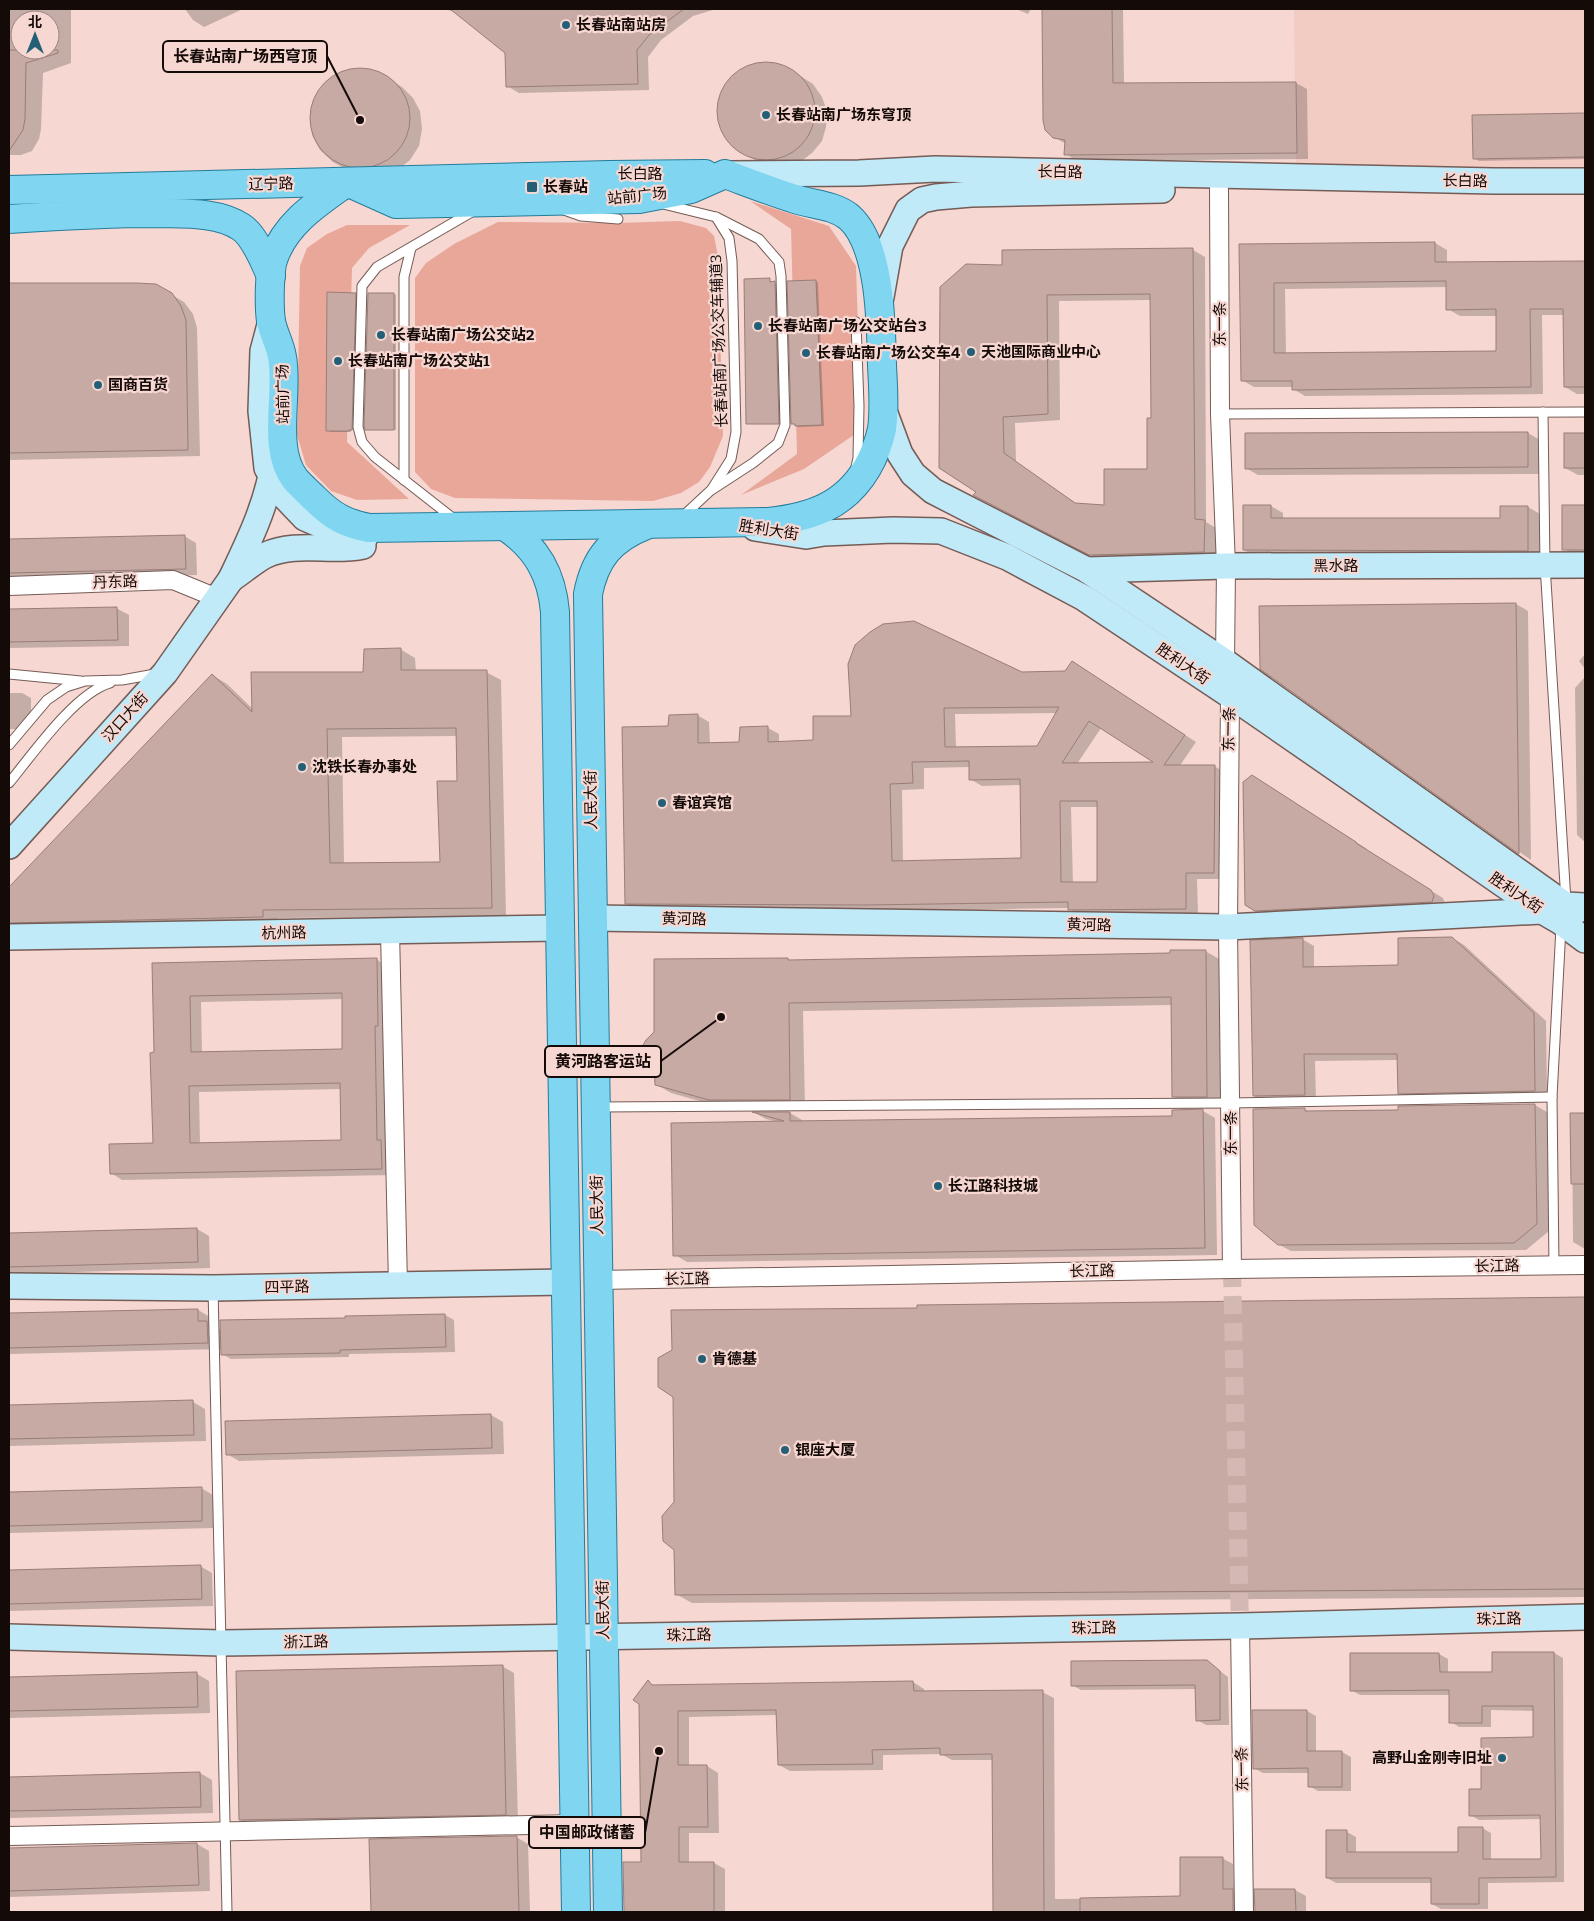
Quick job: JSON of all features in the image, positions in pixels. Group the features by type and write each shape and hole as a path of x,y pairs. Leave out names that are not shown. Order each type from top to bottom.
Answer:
{"main road":[{"name":"长白路","path":"539,189 725,174 859,173 935,170 1494,181 1585,181"},
{"name":"站前广场","path":"725,174 794,199 837,209 850,218 870,252 880,304 884,411 877,448 866,469 850,489 833,503 815,513 798,518 768,522 369,528 352,525 336,518 295,478 286,460 283,443 282,357 271,321 271,276 274,257 288,230 303,214 347,182 396,204 490,201 539,189 640,199 692,189 725,174"},
{"name":"辽宁路","path":"9,190 347,182 539,189"},
{"name":"长白路","path":"880,304 890,246 908,210 922,200 936,197 971,194 1219,189 1585,190"},
{"path":"9,218 112,213 186,214 220,218 242,227 257,246 271,276"},
{"path":"271,321 263,350 261,411 267,468 282,494 305,518 337,532 368,537 435,537 464,528"},
{"name":"胜利大街","path":"884,411 900,454 913,474 933,491 1087,570 1226,662 1568,912 1585,940"},
{"path":"224,588 259,521 266,502 271,476"},
{"name":"胜利大街","path":"731,523 806,536 892,530 941,531 1007,557 1084,598 1230,696 1568,912"},
{"name":"人民大街","path":"608,1912 588,594 596,564 607,550 620,538 647,525"},
{"path":"506,527 519,536 544,566 554,595 576,1912"},
{"path":"224,588 267,555 293,549 352,548 390,537"},
{"name":"黑水路","path":"1087,570 1226,566 1585,565"},
{"name":"汉口大街","path":"9,846 165,673 224,588"},
{"name":"黄河路","path":"592,918 1228,927 1568,912"},
{"name":"杭州路","path":"9,936 560,928"},
{"name":"四平路","path":"9,1286 213,1288 566,1282"},
{"name":"珠江路","path":"604,1636 1240,1626 1585,1617"},
{"name":"浙江路","path":"9,1637 221,1643 604,1636"}],"street":[{"name":"东一条","path":"1219,189 1220,414 1226,566 1226,662 1230,696 1228,927 1232,1269"},
{"name":"丹东路","path":"9,586 173,580 224,588"},
{"path":"390,931 398,1285"},
{"name":"长江路","path":"598,1280 1585,1265"},
{"name":"东一条","path":"1240,1626 1244,1912"},
{"path":"9,1836 574,1824"}],"lane":[{"path":"539,189 560,209 581,216 618,219"},
{"path":"640,199 716,217 759,240 779,262 781,276 785,425 778,443 753,463 710,491 675,524"},
{"path":"464,528 376,457 362,442 358,427 362,286 377,267 490,201"},
{"name":"长春站南广场公交车辅道3","path":"710,491 731,459 736,432 732,261 729,238 716,217"},
{"path":"404,480 404,277 412,248"},
{"path":"850,489 858,458 856,322"},
{"path":"1543,412 1545,565 1568,912 1552,1096 1554,1266"},
{"path":"1220,414 1585,412"},
{"path":"9,783 75,704 101,686 122,680 165,673"},
{"path":"9,674 85,681 122,680"},
{"path":"9,745 47,700 66,687 85,681"},
{"path":"595,1107 1231,1103 1552,1096"},
{"path":"213,1288 228,1912"}],"shaded area":[{"path":"1294,9 1585,9 1585,170 1296,173"},
{"path":"750,201 829,226 856,266 860,391 864,428 804,469 741,495 797,454 791,229"},
{"path":"680,221 706,228 714,236 718,256 723,436 710,467 699,482 681,493 653,501 455,498 431,489 415,472 415,278 426,263 454,244 498,222 616,223"},
{"path":"347,225 410,225 369,248 352,268 347,442 409,499 357,500 331,491 306,465 297,435 300,266 307,248 327,234"}],"building":[{"name":"长春站南站房","path":"450,9 684,9 650,34 637,50 638,84 506,87 505,53"},
{"path":"1042,9 1112,9 1113,83 1296,82 1297,153 1064,155 1065,140 1053,138 1045,130 1043,120"},
{"path":"10,50 10,60 36,60 26,63 25,119 23,130 9,151"},
{"name":"长春站南广场东穹顶","path":"766,62 785,66 801,76 811,92 815,111 811,130 801,146 785,156 766,160 747,156 731,146 721,130 717,111 721,92 731,76 747,66"},
{"path":"360,68 379,71 396,82 407,99 410,118 407,137 396,154 379,165 360,168 341,165 324,154 313,137 310,118 313,99 324,82 341,71"},
{"path":"1585,113 1585,157 1473,159 1472,115"},
{"path":"1435,242 1435,262 1585,261 1585,387 1564,387 1563,309 1530,309 1531,387 1292,390 1292,381 1241,381 1239,244","holes":["1446,281 1446,310 1496,309 1496,351 1274,353 1274,283"]},
{"path":"1193,248 1195,519 1205,520 1204,552 1089,555 973,495 976,492 939,468 940,287 966,264 1002,265 1002,250","holes":["1150,294 1151,418 1147,418 1147,469 1104,469 1104,505 1075,503 1004,453 1003,417 1048,414 1047,295"]},
{"name":"长春站南广场公交站台3","path":"770,278 770,282 775,281 779,424 746,424 744,279"},
{"name":"长春站南广场公交车4","path":"816,280 822,425 795,426 795,424 791,424 787,281"},
{"name":"国商百货","path":"9,283 156,284 172,293 181,306 186,320 188,450 9,453"},
{"name":"长春站南广场公交站1","path":"327,292 356,293 352,430 349,431 326,431"},
{"name":"长春站南广场公交站2","path":"368,293 394,293 394,430 365,430 364,426"},
{"path":"1528,432 1528,467 1245,469 1245,433"},
{"path":"1564,433 1585,433 1585,468 1564,468"},
{"path":"1243,505 1271,505 1271,518 1500,518 1500,506 1528,506 1528,551 1243,550"},
{"path":"1562,505 1585,505 1585,550 1562,550"},
{"path":"185,535 186,569 9,573 9,539"},
{"path":"1516,603 1519,854 1260,669 1259,606"},
{"path":"117,607 118,640 9,642 9,609"},
{"path":"914,621 1022,672 1065,671 1072,661 1185,735 1164,765 1215,765 1214,873 1186,873 1186,909 1068,910 1068,902 866,905 625,904 622,727 668,726 669,715 698,714 698,743 739,742 740,727 768,726 768,742 813,740 813,716 851,716 848,664 855,645 883,624","holes":["1059,707 1037,746 945,747 944,708","1089,721 1153,762 1062,763","969,761 969,780 1020,779 1021,858 892,861 890,784 913,783 912,762","1060,801 1097,801 1097,882 1061,882"]},
{"path":"401,648 401,670 487,670 492,908 263,910 263,917 9,923 9,887 212,674 252,712 251,672 363,672 364,649","holes":["456,728 457,781 437,781 440,862 330,863 327,729"]},
{"path":"1252,775 1431,890 1434,896 1432,902 1255,911 1245,905 1243,782"},
{"path":"1452,937 1534,1013 1535,1091 1398,1094 1397,1054 1304,1054 1305,1095 1253,1096 1250,940 1303,938 1303,967 1398,965 1398,938"},
{"path":"1170,950 1206,950 1207,1097 1172,1097 1171,997 789,1003 790,1100 709,1100 655,1085 654,1062 645,1058 642,1047 654,1032 654,959 788,958 788,960 1170,953"},
{"path":"377,958 378,1026 375,1026 377,1140 381,1140 382,1169 110,1174 109,1144 153,1143 150,1053 154,1052 152,963","holes":["342,993 342,1049 191,1052 190,996","340,1083 341,1140 190,1143 189,1086"]},
{"path":"1535,1104 1537,1224 1514,1243 1278,1245 1254,1225 1253,1109 1305,1108 1305,1111 1398,1110 1398,1106"},
{"name":"长江路科技城","path":"1203,1109 1205,1248 673,1256 671,1123 784,1121 752,1112 790,1112 790,1121 1172,1116 1172,1110"},
{"path":"1570,1113 1585,1113 1585,1184 1571,1184"},
{"path":"197,1228 198,1262 9,1267 9,1233"},
{"path":"1585,1297 1585,1589 675,1595 674,1550 663,1541 662,1516 674,1502 673,1397 658,1387 658,1358 672,1350 671,1310 917,1308 917,1305"},
{"path":"198,1309 198,1321 207,1321 208,1343 9,1348 9,1313"},
{"path":"445,1314 446,1347 340,1350 340,1353 221,1355 220,1320"},
{"path":"193,1400 194,1435 9,1439 9,1405"},
{"path":"491,1414 492,1448 226,1455 225,1421"},
{"path":"202,1487 202,1521 9,1526 9,1492"},
{"path":"201,1565 202,1599 9,1604 9,1570"},
{"path":"1492,1652 1554,1652 1556,1877 1479,1878 1479,1904 1431,1904 1431,1878 1326,1878 1326,1830 1347,1830 1347,1852 1458,1852 1458,1827 1483,1827 1483,1859 1541,1859 1540,1815 1469,1816 1469,1789 1481,1789 1481,1738 1533,1737 1533,1706 1482,1706 1482,1723 1449,1723 1449,1690 1350,1691 1350,1653 1439,1653 1440,1672 1492,1672"},
{"path":"1207,1660 1220,1671 1220,1720 1196,1721 1195,1685 1071,1686 1071,1661"},
{"path":"503,1665 506,1815 239,1820 236,1671"},
{"path":"197,1672 198,1707 9,1711 9,1677"},
{"path":"648,1680 652,1685 913,1681 914,1691 1043,1690 1044,1912 993,1912 992,1754 940,1755 940,1748 872,1750 873,1764 778,1765 776,1710 678,1711 678,1765 707,1765 708,1827 679,1827 679,1862 714,1862 714,1912 624,1912 623,1862 641,1862 639,1704 633,1700"},
{"path":"1252,1710 1307,1710 1307,1751 1342,1751 1342,1787 1308,1787 1308,1768 1253,1769"},
{"path":"200,1772 201,1807 9,1811 9,1777"},
{"path":"517,1836 519,1912 371,1912 369,1839"},
{"path":"197,1843 199,1885 9,1891 9,1848"},
{"path":"1180,1857 1223,1857 1223,1889 1233,1889 1233,1912 1080,1912 1080,1898 1180,1896"},
{"path":"1254,1889 1295,1889 1296,1912 1255,1912"}],"tunnel":[{"path":"1232,1269 1240,1626"}],"place":[{"name":"长春站南站房","path":"566,25"},
{"name":"长春站南广场东穹顶","path":"766,115"},
{"name":"长春站南广场西穹顶","path":"360,120"},
{"name":"长春站","path":"532,187"},
{"name":"长春站南广场公交站台3","path":"758,326"},
{"name":"长春站南广场公交站2","path":"381,335"},
{"name":"天池国际商业中心","path":"971,352"},
{"name":"长春站南广场公交车4","path":"806,353"},
{"name":"长春站南广场公交站1","path":"338,361"},
{"name":"国商百货","path":"98,385"},
{"name":"沈铁长春办事处","path":"302,767"},
{"name":"春谊宾馆","path":"662,803"},
{"name":"黄河路客运站","path":"721,1017"},
{"name":"长江路科技城","path":"938,1186"},
{"name":"肯德基","path":"702,1359"},
{"name":"银座大厦","path":"785,1450"},
{"name":"中国邮政储蓄","path":"659,1751"},
{"name":"高野山金刚寺旧址","path":"1502,1758"}]}
